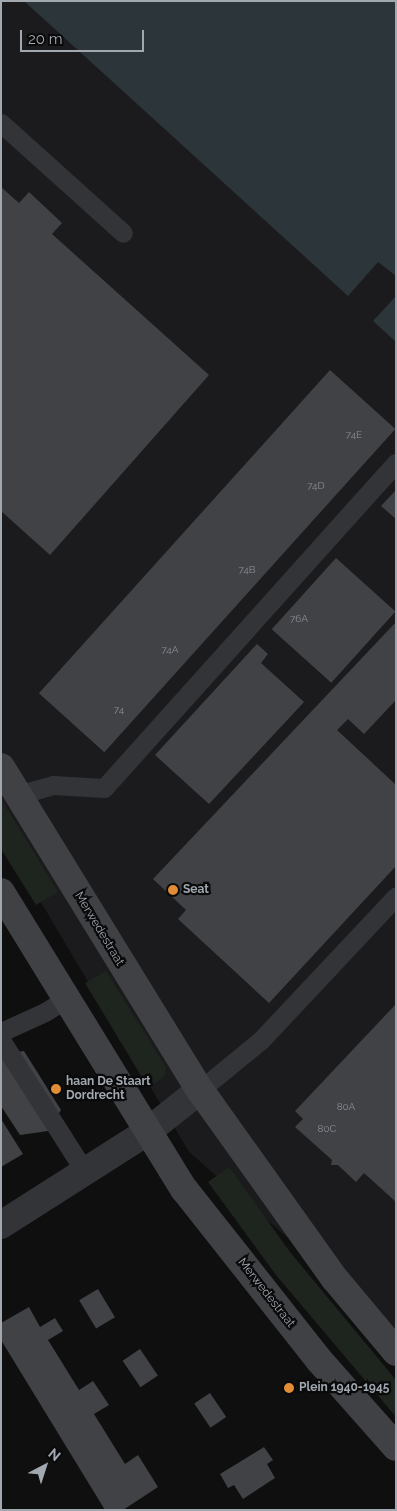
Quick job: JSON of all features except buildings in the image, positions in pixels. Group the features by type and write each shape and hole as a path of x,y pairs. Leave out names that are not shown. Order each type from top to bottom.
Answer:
{"main road":[{"name":"Merwedestraat","path":"1,767 200,1090 335,1279 396,1352"},
{"name":"Merwedestraat","path":"1,892 10,916 67,998 184,1190 319,1360 396,1448"}],"street":[{"path":"1,1225 147,1132 200,1090"}],"lane":[{"path":"1,123 123,234"},
{"path":"18,794 53,784 104,788 396,464"},
{"path":"200,1090 261,1040 396,896"},
{"path":"1,1032 45,1012 67,998"},
{"path":"1,1040 86,1172"}],"shaded area":[{"path":"1,1 396,1 396,1332 189,1152 1,835"},
{"path":"24,1 396,1 396,276 378,262 348,296"},
{"path":"396,296 396,342 373,321"},
{"path":"1,799 58,892 36,905 1,849"},
{"path":"106,971 166,1067 165,1075 156,1083 143,1079 85,983"},
{"path":"229,1167 290,1252 396,1380 396,1417 276,1275 208,1182"}],"place":[{"name":"Seat","path":"173,890"},
{"name":"haan De Staart Dordrecht","path":"56,1089"},
{"name":"Plein 1940-1945","path":"289,1388"}]}
